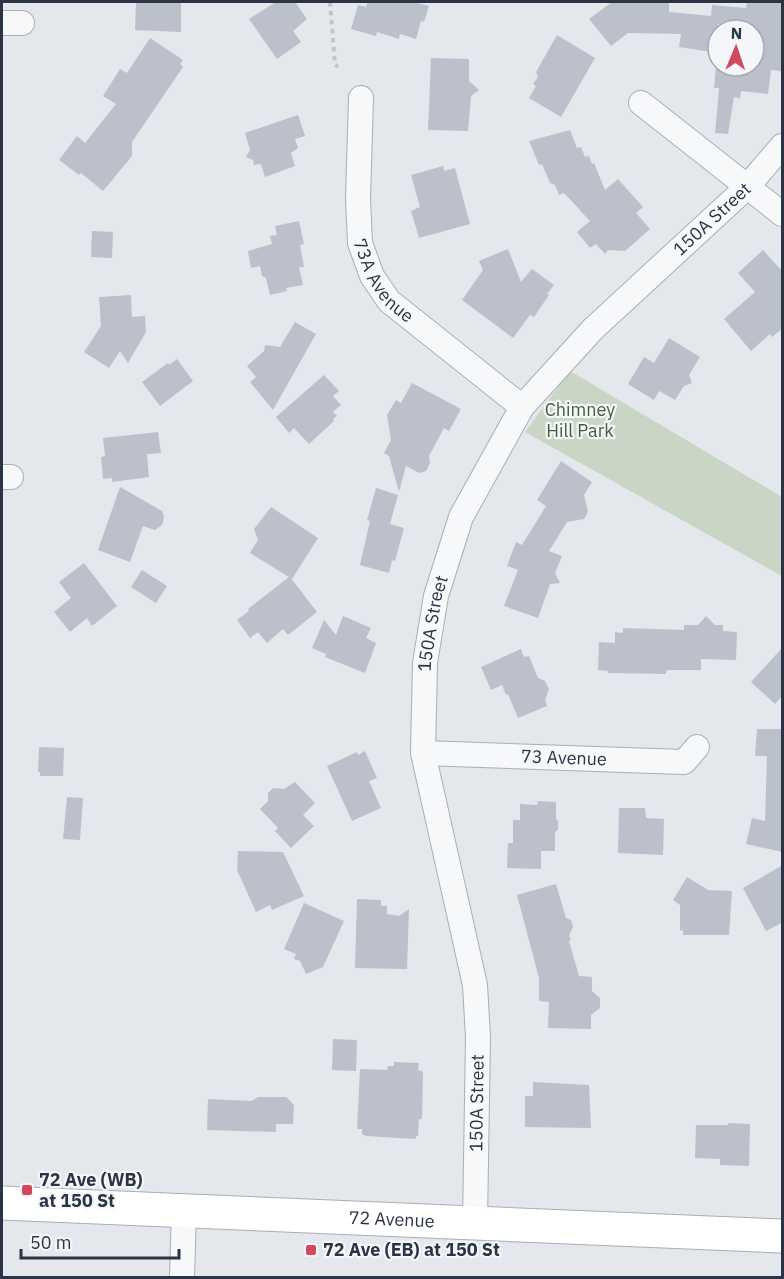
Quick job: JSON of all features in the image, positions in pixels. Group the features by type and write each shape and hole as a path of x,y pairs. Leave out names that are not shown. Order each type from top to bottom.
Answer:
{"main road":[{"name":"72 Avenue","path":"2,1203 783,1236"}],"street":[{"name":"73A Avenue","path":"361,98 358,199 360,243 372,276 389,302 522,407"},
{"path":"641,103 783,214"},
{"name":"150A Street","path":"475,1223 478,1037 475,985 423,753 425,663 436,596 461,517 522,407 593,329 747,187 783,146"},
{"name":"73 Avenue","path":"423,753 684,762 697,747"},
{"path":"182,1278 184,1210"}],"path":[{"path":"330,2 335,64 338,67"}],"green space":[{"name":"Chimney Hill Park","path":"570,371 782,497 782,576 525,432"}],"building":[{"path":"136,2 181,2 181,32 135,30"},
{"path":"276,2 295,2 307,19 293,31 301,42 277,59 249,19"},
{"path":"368,2 414,2 429,6 424,22 421,21 416,39 400,34 399,39 377,32 376,36 351,29 358,5 366,7"},
{"path":"612,2 669,2 669,12 711,16 712,5 746,8 747,2 783,2 781,71 771,70 768,94 741,91 740,98 734,97 728,134 715,133 719,88 714,88 715,78 766,78 766,18 706,18 706,51 679,47 681,34 628,33 611,46 589,19"},
{"path":"557,35 595,58 561,117 529,98 536,86 533,84 538,77 536,72"},
{"path":"150,38 183,60 180,64 183,67 132,142 132,156 103,191 81,173 79,175 59,160 77,136 85,143 116,104 103,96 120,69 127,73"},
{"path":"431,58 469,59 469,81 479,90 471,96 468,131 428,130"},
{"path":"298,115 305,136 295,139 298,148 291,153 295,166 265,177 261,164 254,165 253,160 246,157 250,150 245,133"},
{"path":"570,130 577,148 581,147 585,157 589,156 592,164 594,163 605,190 618,179 643,207 636,213 650,229 625,251 608,250 605,254 596,244 590,248 577,232 590,221 566,195 563,193 559,195 555,185 550,183 542,164 539,165 529,141"},
{"path":"443,166 444,171 455,168 470,224 419,238 411,211 420,207 411,175"},
{"path":"299,221 304,244 300,245 304,267 299,267 303,285 286,288 287,291 270,295 260,266 251,268 248,251 272,244 270,236 277,235 275,226"},
{"path":"92,231 113,232 112,258 91,257"},
{"path":"508,249 521,282 532,269 554,285 534,317 530,315 513,338 462,300 483,270 479,261"},
{"path":"763,250 783,272 783,328 772,337 770,334 751,351 724,319 755,292 738,273"},
{"path":"131,295 132,317 145,316 146,332 128,363 120,351 109,368 84,352 101,326 99,297"},
{"path":"295,322 316,334 273,410 250,382 256,377 247,366 264,351 265,345 280,347"},
{"path":"669,338 700,357 689,375 692,383 684,386 675,400 659,391 654,400 628,384 644,357 654,363"},
{"path":"177,359 193,381 160,406 142,382"},
{"path":"324,375 339,391 333,396 341,405 333,412 337,416 333,419 334,421 309,444 294,428 289,433 276,417"},
{"path":"412,383 461,409 449,431 444,428 429,456 430,463 426,471 419,473 406,466 399,492 389,456 384,453 391,440 387,415 396,400 401,403"},
{"path":"158,432 161,453 147,454 149,477 112,482 112,478 103,479 101,457 105,456 103,438"},
{"path":"561,461 592,482 584,495 588,512 584,519 567,522 549,551 562,556 555,573 560,583 550,584 538,618 504,606 518,570 507,566 516,542 522,545 546,506 537,500"},
{"path":"120,487 162,511 164,517 162,525 155,530 143,526 130,562 98,550"},
{"path":"376,488 398,495 390,524 404,528 395,561 392,560 389,573 360,565 370,521 367,520"},
{"path":"271,507 318,538 292,579 290,577 317,612 288,635 283,629 267,643 258,632 250,638 237,620 289,577 250,553 258,540 254,529"},
{"path":"84,563 117,606 92,626 87,618 70,632 54,612 71,598 59,582"},
{"path":"142,570 167,586 156,603 131,587"},
{"path":"343,616 371,628 366,638 376,643 365,673 325,657 326,654 312,648 324,620 336,635"},
{"path":"706,616 715,625 723,625 723,631 737,632 736,660 701,659 701,670 669,670 666,674 608,673 608,671 598,670 599,642 615,643 615,632 623,633 623,628 684,630 684,625 698,625"},
{"path":"783,647 783,695 775,704 751,682"},
{"path":"521,649 524,657 529,656 538,678 545,681 549,689 545,700 547,706 518,718 502,685 491,690 481,667"},
{"path":"757,729 783,729 783,852 746,844 752,818 765,821 767,756 755,756"},
{"path":"39,747 64,748 63,776 40,776 38,772"},
{"path":"365,751 377,778 369,781 381,808 352,821 327,766 357,752 358,755"},
{"path":"295,782 315,803 303,815 314,826 291,848 275,831 278,828 260,809 268,801 268,793 273,788 284,789"},
{"path":"67,797 83,798 80,840 63,839"},
{"path":"538,801 556,802 558,830 555,832 555,851 541,851 541,869 507,868 508,843 513,843 513,820 520,820 520,804 537,805"},
{"path":"619,808 645,808 646,818 664,819 663,855 618,853"},
{"path":"238,851 283,852 304,896 272,910 270,905 256,912 237,870"},
{"path":"783,865 783,922 766,931 743,888"},
{"path":"687,877 708,890 732,891 729,935 683,935 683,930 680,931 680,905 673,900"},
{"path":"556,884 566,918 571,920 573,927 569,941 579,976 592,977 592,991 600,998 600,1008 591,1015 591,1029 548,1028 549,1002 539,1001 539,978 517,895"},
{"path":"357,899 381,900 381,906 387,906 387,914 399,916 409,909 407,969 355,968"},
{"path":"304,903 344,921 323,967 306,974 300,961 294,959 296,954 284,949"},
{"path":"333,1039 357,1040 356,1071 332,1070"},
{"path":"394,1062 419,1063 418,1070 423,1074 422,1119 419,1119 416,1139 366,1136 362,1134 362,1129 357,1129 360,1069 387,1070 388,1066 394,1066"},
{"path":"533,1082 589,1085 591,1128 525,1127 525,1096 533,1096"},
{"path":"258,1097 286,1097 294,1105 293,1124 276,1124 276,1132 207,1130 208,1099 251,1101"},
{"path":"728,1123 750,1124 749,1166 720,1165 720,1159 695,1158 696,1125 728,1125"}],"place":[{"name":"72 Ave (WB) at 150 St","path":"27,1190"},
{"name":"72 Ave (EB) at 150 St","path":"311,1250"}]}
